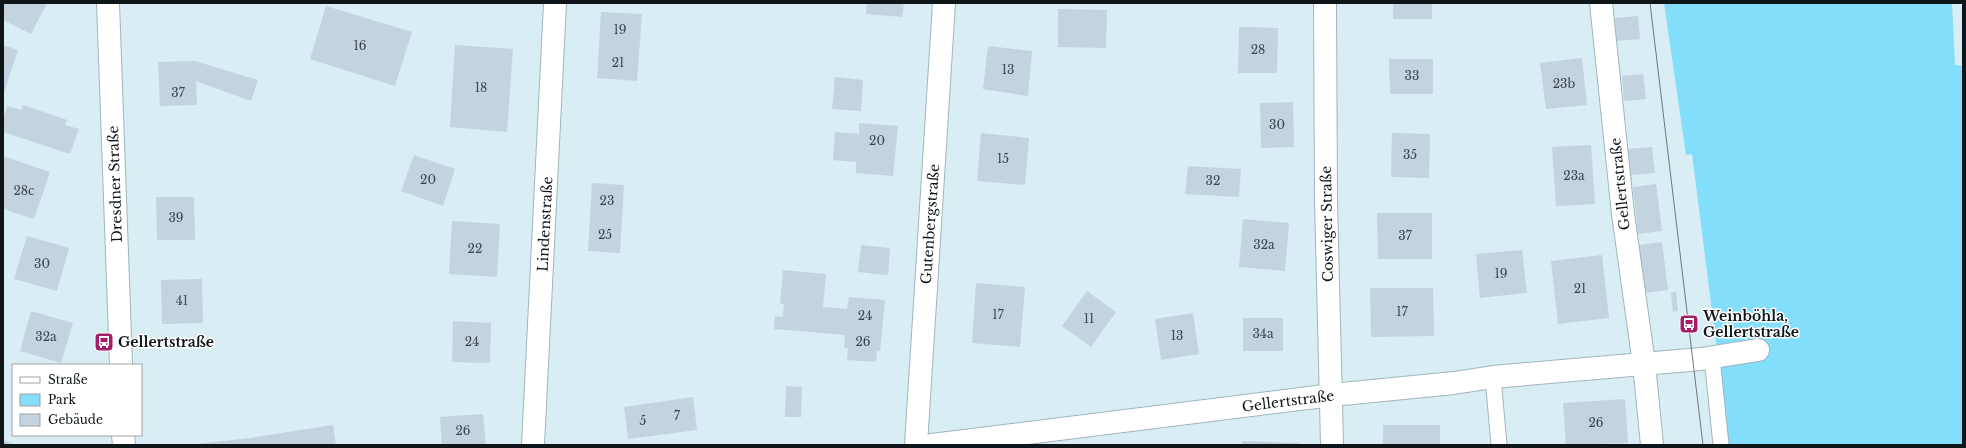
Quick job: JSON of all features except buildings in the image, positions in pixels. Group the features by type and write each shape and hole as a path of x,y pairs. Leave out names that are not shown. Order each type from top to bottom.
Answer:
{"street":[{"name":"Dresdner Straße","path":"108,3 121,364"},
{"name":"Lindenstraße","path":"533,445 555,3"},
{"name":"Gutenbergstraße","path":"916,445 944,3"},
{"name":"Coswiger Straße","path":"1325,3 1326,200 1332,395 1332,445"},
{"name":"Gellertstraße","path":"1601,3 1623,214 1644,364 1652,445"},
{"name":"Gellertstraße","path":"932,445 1332,395 1494,377 1712,358 1758,350"}],"lane":[{"path":"1712,358 1721,445"},
{"path":"1494,377 1499,445"}],"green space":[{"path":"1664,3 1952,3 1955,65 1963,66 1963,445 1729,445 1692,154 1686,155"}],"tram line":[{"path":"1650,3 1703,445"}],"place":[{"name":"Weinböhla, Gellertstraße","path":"1689,324"},
{"name":"Gellertstraße","path":"104,342"}]}
